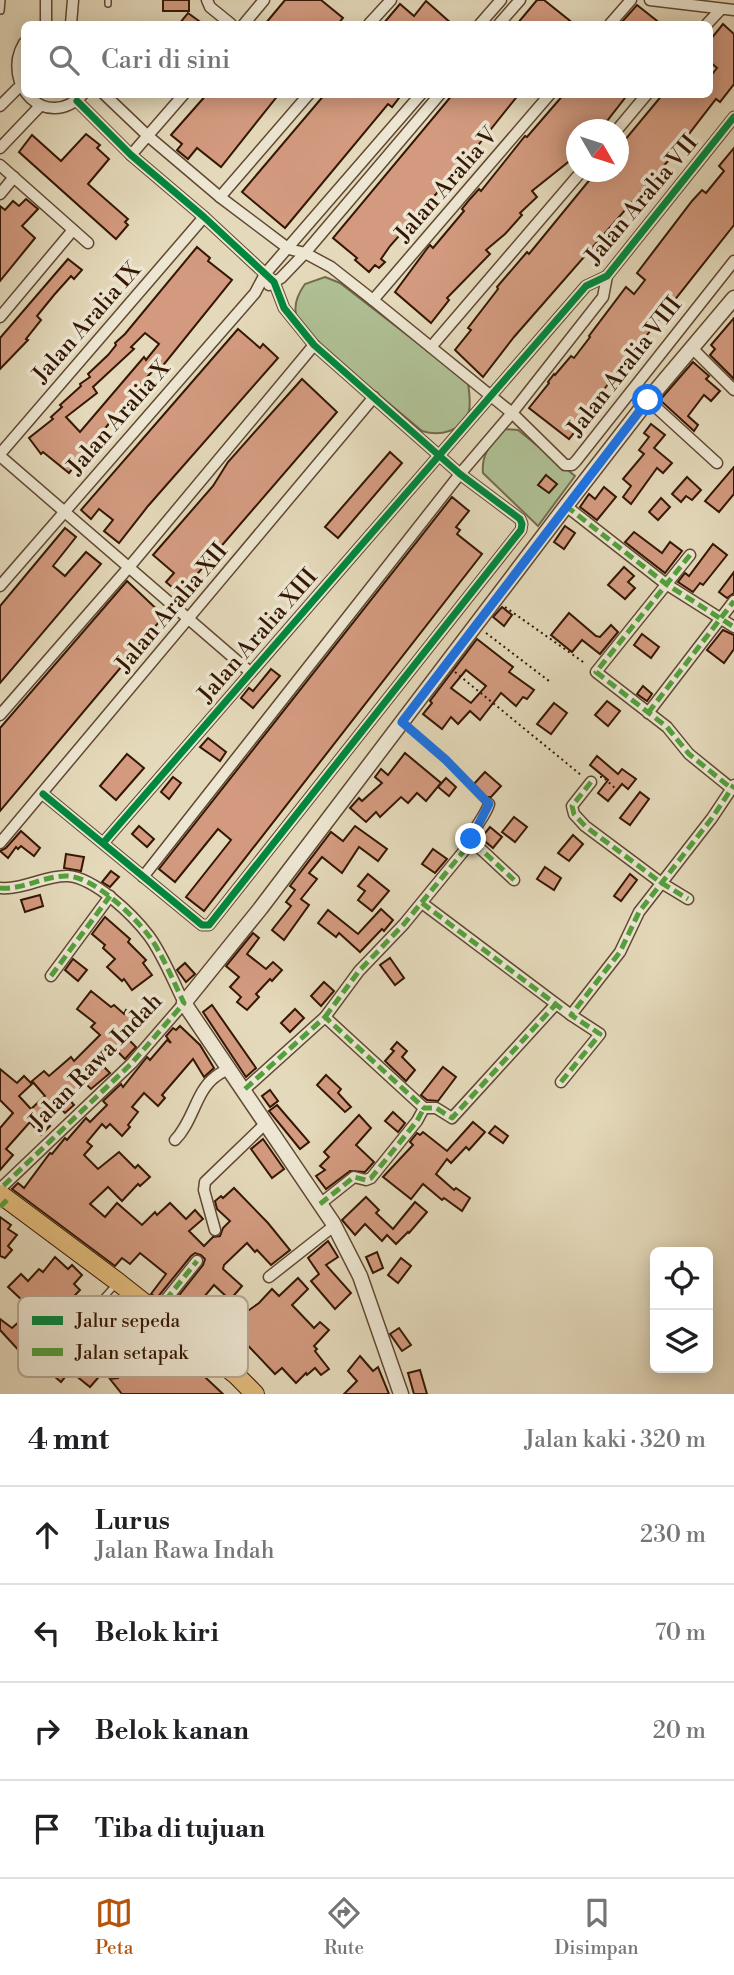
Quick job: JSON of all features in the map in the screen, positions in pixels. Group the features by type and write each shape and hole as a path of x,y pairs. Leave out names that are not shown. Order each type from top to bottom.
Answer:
{"main road":[{"path":"2,1197 136,1296"},
{"path":"239,1377 255,1394"}],"street":[{"path":"46,0 46,21"},
{"path":"71,21 73,0"},
{"path":"207,0 210,7 227,21"},
{"path":"246,21 264,0"},
{"path":"372,21 391,0"},
{"path":"483,21 501,0"},
{"path":"502,21 520,0"},
{"path":"613,21 631,0"},
{"path":"650,0 734,10"},
{"path":"711,21 721,9"},
{"path":"21,48 15,59 14,74 21,92"},
{"path":"0,106 18,88"},
{"path":"26,98 52,109 65,107 80,98 131,155 204,216 270,278 284,308 314,345 441,454 460,474 520,519 522,524 521,530 211,924 202,925 43,793"},
{"path":"108,98 220,197 289,249 305,253 331,267 512,413"},
{"path":"131,155 181,98"},
{"path":"220,197 306,98"},
{"path":"270,278 289,249 418,98"},
{"path":"270,278 305,253 437,98"},
{"name":"Jalan Aralia V","path":"373,300 547,98"},
{"path":"626,119 644,98"},
{"path":"0,148 40,106"},
{"name":"Jalan Aralia VII","path":"441,454 586,286 607,276 734,117"},
{"path":"0,165 88,243"},
{"path":"0,194 14,177"},
{"path":"431,346 572,182"},
{"name":"Jalan Aralia IX","path":"0,455 204,216"},
{"path":"0,317 73,230"},
{"name":"Jalan Aralia VIII","path":"512,413 562,462 572,465 734,261"},
{"name":"Jalan Aralia VII","path":"144,877 460,474 603,298 607,276"},
{"name":"Jalan Aralia X","path":"0,586 270,278"},
{"name":"Jalan Rawa Indah","path":"2,1197 132,1063 184,1003 260,909 648,400 734,298"},
{"path":"0,715 130,566 314,345"},
{"path":"693,349 734,390"},
{"name":"Jalan Aralia XII","path":"0,843 374,397"},
{"path":"648,400 717,463"},
{"name":"Jalan Aralia XIII","path":"104,842 441,454"},
{"path":"0,455 250,672"},
{"path":"566,506 666,584 734,627"},
{"path":"571,1015 620,952 639,912 660,882 712,818 733,787 689,754 667,727 596,672 690,555"},
{"path":"648,713 734,601"},
{"path":"590,782 572,806 573,814 660,882 688,899"},
{"path":"245,1089 325,1017 359,971 422,903 472,841 475,827 489,804"},
{"path":"472,841 514,880"},
{"path":"0,888 23,886 57,877 80,878 110,896 149,937 184,1003 335,1225 360,1276 401,1394"},
{"path":"51,976 110,896"},
{"path":"422,903 600,1034 561,1082"},
{"path":"325,1017 424,1108 436,1108 449,1117 454,1117 556,1004"},
{"path":"175,1140 184,1131 213,1078 230,1068"},
{"path":"320,1204 354,1177 366,1180 371,1178 417,1121 424,1108"},
{"path":"215,1230 204,1190 205,1182 265,1124"},
{"path":"268,1277 335,1225"},
{"path":"173,1296 197,1261"}],"lane":[{"path":"1,11 2,0"},
{"path":"105,1296 118,1282"}],"path":[{"path":"495,600 596,672"},
{"path":"477,626 549,681"},
{"path":"446,665 590,782 603,777 617,790"},
{"path":"402,722 446,760 489,804"}],"green space":[{"path":"325,277 340,283 468,382 470,407 462,423 443,433 422,431 306,334 296,315 298,297 305,284"},
{"path":"503,429 518,430 575,476 538,526 483,473 485,455"}],"building":[{"path":"163,0 189,0 189,11 163,11"},
{"path":"285,0 321,0 343,18 340,21 268,21"},
{"path":"537,0 544,0 570,21 520,21"},
{"path":"426,1 449,21 386,21 400,4 414,16"},
{"path":"637,5 657,21 623,21"},
{"path":"188,13 199,21 181,21"},
{"path":"723,24 734,34 734,84 720,102 716,99 668,161 514,337 483,377 455,350 471,330 468,328 497,287 527,252 529,254 588,182 629,182 629,135 660,98 713,98 713,73 717,68 713,65 713,36"},
{"path":"203,98 276,98 221,167 197,148 188,159 177,150 182,144 171,135"},
{"path":"322,98 399,98 392,107 388,104 285,228 242,192"},
{"path":"450,98 516,98 467,159 390,246 381,259 385,262 379,268 375,265 369,272 333,238"},
{"path":"561,98 625,98 609,119 566,119 566,164 532,191 537,197 520,213 522,215 505,234 486,250 490,254 447,298 449,300 431,323 395,292 430,245 433,248 464,211 462,209 470,199 479,189 481,191 525,136 527,137"},
{"path":"86,134 100,145 97,148 109,159 88,184 128,219 125,222 128,225 116,239 19,152 32,135 61,161"},
{"path":"734,148 734,225 585,413 588,415 569,439 529,408 554,374 571,356 574,358 626,287 634,294 645,280 637,273 692,201 702,190 706,193 724,171 719,166"},
{"path":"26,199 38,209 22,226 35,238 0,281 0,206 5,210 13,201 19,206"},
{"path":"197,247 210,258 208,261 232,280 161,368 158,365 141,384 69,473 43,452 41,454 29,438 53,419 51,417 62,407 60,405 90,377 88,374","holes":["145,333 159,344 146,360 144,357 80,432 66,417 97,393 93,387 134,349 131,347"]},
{"path":"68,259 82,270 74,279 71,276 54,295 37,316 41,320 26,339 28,340 0,369 0,338"},
{"path":"734,318 734,379 710,355 715,349 711,345"},
{"path":"238,329 260,348 263,344 278,358 148,506 119,543 104,531 113,520 99,509 91,519 81,510"},
{"path":"693,362 709,376 706,379 720,391 711,401 704,395 688,416 698,425 694,431 660,400"},
{"path":"302,379 337,412 186,587 194,594 188,601 166,582 174,573 153,555 213,486 228,462"},
{"path":"651,424 665,435 654,448 672,463 663,473 657,468 631,504 623,497 631,486 623,479 644,454 639,450 649,437 644,433"},
{"path":"390,452 402,463 338,538 325,527"},
{"path":"734,467 734,494 719,512 705,501"},
{"path":"546,475 557,484 549,493 538,485"},
{"path":"687,477 701,490 692,500 686,496 681,502 672,494"},
{"path":"604,487 616,497 597,520 580,507 589,494 595,499"},
{"path":"452,497 469,511 456,527 460,530 457,534 482,554 204,911 186,897 231,840 218,829 175,882 159,869"},
{"path":"661,498 670,507 658,520 649,512"},
{"path":"565,526 575,533 564,549 554,542"},
{"path":"65,528 76,537 53,566 65,576 86,552 101,564 0,683 0,606"},
{"path":"634,532 662,553 670,542 682,551 665,573 625,542"},
{"path":"713,544 727,555 703,585 700,583 693,592 678,582 685,573 689,576"},
{"path":"624,567 634,576 628,582 635,588 625,599 608,585"},
{"path":"734,572 734,593 727,598 719,592"},
{"path":"127,581 164,616 0,811 0,728"},
{"path":"502,607 512,615 504,626 493,617"},
{"path":"569,613 596,636 600,637 611,625 618,632 600,654 582,640 572,652 551,635"},
{"path":"723,630 734,635 734,649 724,663 707,650"},
{"path":"642,634 659,647 651,658 634,645"},
{"path":"477,639 513,667 509,672 534,690 516,706 501,693 480,720 470,711 458,724 451,717 442,729 423,714 432,703 430,701","holes":["466,670 486,686 471,703 451,688"]},
{"path":"271,669 280,676 253,708 241,698 249,688 253,691"},
{"path":"643,686 652,694 647,701 637,694"},
{"path":"607,701 620,711 608,726 595,715"},
{"path":"554,703 567,713 551,734 537,724"},
{"path":"208,738 226,752 220,761 200,747"},
{"path":"405,753 441,783 426,801 417,793 408,803 401,797 380,817 376,812 366,822 350,808 359,798 362,801 382,783 375,777 381,769 388,775"},
{"path":"127,754 144,768 116,800 100,786"},
{"path":"597,756 618,774 622,769 636,779 628,789 622,784 608,801 598,793 608,780 590,765"},
{"path":"485,772 501,786 491,797 486,797 473,785"},
{"path":"173,777 181,783 169,799 161,792"},
{"path":"446,778 456,787 449,796 438,787"},
{"path":"640,792 649,799 630,825 620,818"},
{"path":"514,817 527,827 515,842 502,832"},
{"path":"139,826 154,839 147,847 132,834"},
{"path":"355,826 387,849 378,861 359,847 342,873 322,857 309,873 317,879 301,899 309,905 284,940 272,930 291,906 286,902 295,890 290,886 331,832 343,841"},
{"path":"490,827 502,837 493,848 481,838"},
{"path":"21,831 40,848 34,856 21,846 18,849 16,847 8,858 0,851"},
{"path":"573,835 583,844 569,861 558,853"},
{"path":"433,849 447,859 435,873 422,864"},
{"path":"66,854 84,857 81,871 64,868"},
{"path":"545,867 561,878 554,890 537,879"},
{"path":"111,871 119,877 110,887 102,882"},
{"path":"368,874 389,891 372,911 358,900 365,891 358,886"},
{"path":"630,874 637,880 621,901 614,896"},
{"path":"40,895 43,906 25,912 21,900"},
{"path":"381,909 393,920 360,952 339,933 336,937 318,923 328,910 358,934"},
{"path":"105,917 130,939 128,942 146,960 143,963 152,975 132,990 124,979 122,981 107,967 115,959 103,948 105,945 92,934"},
{"path":"253,933 259,938 247,954 266,969 273,962 282,970 256,994 259,997 247,1010 237,1002 241,997 230,987 239,977 226,966"},
{"path":"390,958 404,978 395,985 380,965"},
{"path":"73,959 87,970 78,981 65,970"},
{"path":"185,963 195,974 186,982 177,970"},
{"path":"324,982 334,991 321,1006 311,996"},
{"path":"91,991 111,1007 114,1005 124,1014 126,1010 138,1018 125,1036 136,1047 125,1059 115,1049 100,1063 110,1073 91,1089 85,1083 68,1098 74,1105 65,1113 61,1109 46,1122 50,1126 41,1135 30,1122 6,1149 13,1155 0,1170 0,1128 13,1113 0,1100 0,1069 17,1083 24,1076 32,1084 19,1096 31,1109 45,1096 32,1081 44,1071 49,1076 71,1057 74,1061 100,1035 91,1027 95,1023 77,1009"},
{"path":"212,1005 256,1068 246,1077 203,1012"},
{"path":"295,1009 304,1018 290,1032 281,1023"},
{"path":"180,1026 200,1045 214,1068 204,1077 193,1059 162,1095 165,1098 158,1106 144,1093 132,1107 138,1112 122,1136 110,1124 106,1128 102,1124 87,1142 92,1146 84,1155 98,1169 119,1152 135,1168 138,1165 150,1177 140,1186 138,1184 122,1201 108,1187 90,1204 105,1217 117,1203 142,1225 155,1212 157,1215 170,1203 186,1219 195,1210 203,1219 189,1231 204,1246 213,1237 220,1236 230,1221 217,1209 215,1201 234,1188 290,1250 271,1265 247,1243 224,1265 223,1269 242,1286 233,1296 226,1296 214,1285 205,1296 178,1296 203,1265 205,1259 195,1253 159,1296 154,1296 151,1294 166,1274 140,1253 130,1264 122,1258 115,1266 12,1189 18,1183 24,1188 50,1153 52,1154 65,1138 67,1140 86,1118 90,1122 107,1105 103,1101 121,1084 123,1087 147,1057 150,1060 167,1040 171,1043 166,1036 173,1028 176,1030"},
{"path":"397,1042 407,1051 402,1057 415,1070 406,1081 385,1061 394,1051 391,1049"},
{"path":"443,1067 456,1077 438,1101 427,1100 421,1095"},
{"path":"326,1075 341,1089 338,1093 351,1107 345,1112 317,1085"},
{"path":"270,1090 278,1101 270,1107 262,1096"},
{"path":"277,1105 309,1142 300,1149 269,1111"},
{"path":"393,1112 405,1123 398,1132 385,1121"},
{"path":"359,1115 371,1128 356,1145 374,1162 365,1172 350,1171 326,1189 316,1176 325,1170 320,1166 329,1157 324,1152"},
{"path":"473,1122 485,1132 469,1150 466,1147 451,1163 447,1159 436,1174 454,1190 456,1188 470,1198 462,1211 444,1198 442,1200 423,1184 411,1199 383,1177 413,1145 410,1142 417,1133 420,1135 423,1132 447,1151"},
{"path":"495,1126 508,1136 503,1143 489,1133"},
{"path":"263,1139 284,1169 272,1178 251,1149"},
{"path":"366,1197 379,1210 376,1213 393,1229 415,1202 427,1212 396,1244 387,1235 382,1241 365,1224 355,1235 342,1220"},
{"path":"0,1217 11,1225 8,1229 17,1235 8,1246 12,1250 5,1258 0,1256"},
{"path":"328,1241 338,1257 326,1265 351,1293 335,1309 311,1281 319,1274 308,1258"},
{"path":"377,1252 383,1268 373,1273 366,1257"},
{"path":"55,1257 68,1269 72,1265 82,1275 74,1284 80,1290 74,1296 18,1296 8,1287 21,1274 28,1281 39,1269 43,1272"},
{"path":"401,1258 411,1266 398,1283 388,1275"},
{"path":"298,1278 308,1289 292,1305 314,1328 320,1322 329,1330 314,1346 329,1369 321,1375 315,1368 296,1383 282,1368 275,1374 248,1346 248,1311 272,1289 279,1296"},
{"path":"0,1319 12,1328 18,1323 18,1350 0,1330"},
{"path":"399,1328 411,1345 402,1351 390,1334"},
{"path":"360,1356 373,1371 378,1367 389,1394 344,1394 357,1381 348,1371"},
{"path":"420,1370 427,1394 414,1394 408,1373"},
{"path":"78,1377 99,1377 90,1387"},
{"path":"205,1377 223,1394 122,1394 110,1379"}],"marked path":[{"path":"566,506 666,584 734,627"},
{"path":"690,555 596,672 667,727 689,754 731,788"},
{"path":"648,713 734,601"},
{"path":"591,782 572,806 574,814 585,826 660,882 688,899"},
{"path":"561,1082 600,1034 571,1015 620,952 639,912 712,818 734,785"},
{"path":"489,804 471,840 514,880"},
{"path":"325,1017 359,971 404,924 472,841"},
{"path":"0,888 18,887 59,876 79,878 90,883 123,908 149,936 184,1003 132,1063 0,1189"},
{"path":"51,976 110,896"},
{"path":"422,903 562,1009"},
{"path":"245,1089 325,1017 424,1108 436,1108 452,1118 556,1004"},
{"path":"320,1204 354,1177 366,1180 371,1178 417,1121 424,1108"},
{"path":"0,1207 7,1200"},
{"path":"169,1296 197,1261"}],"cycle path":[{"path":"43,794 202,925 209,925 521,530 522,524 520,519 460,474 314,345 284,308 274,282 204,217 131,155 77,101"},
{"path":"104,842 586,286 607,276 734,117"}],"route":[{"path":"471,839 489,804 446,760 402,722 648,400"}]}
